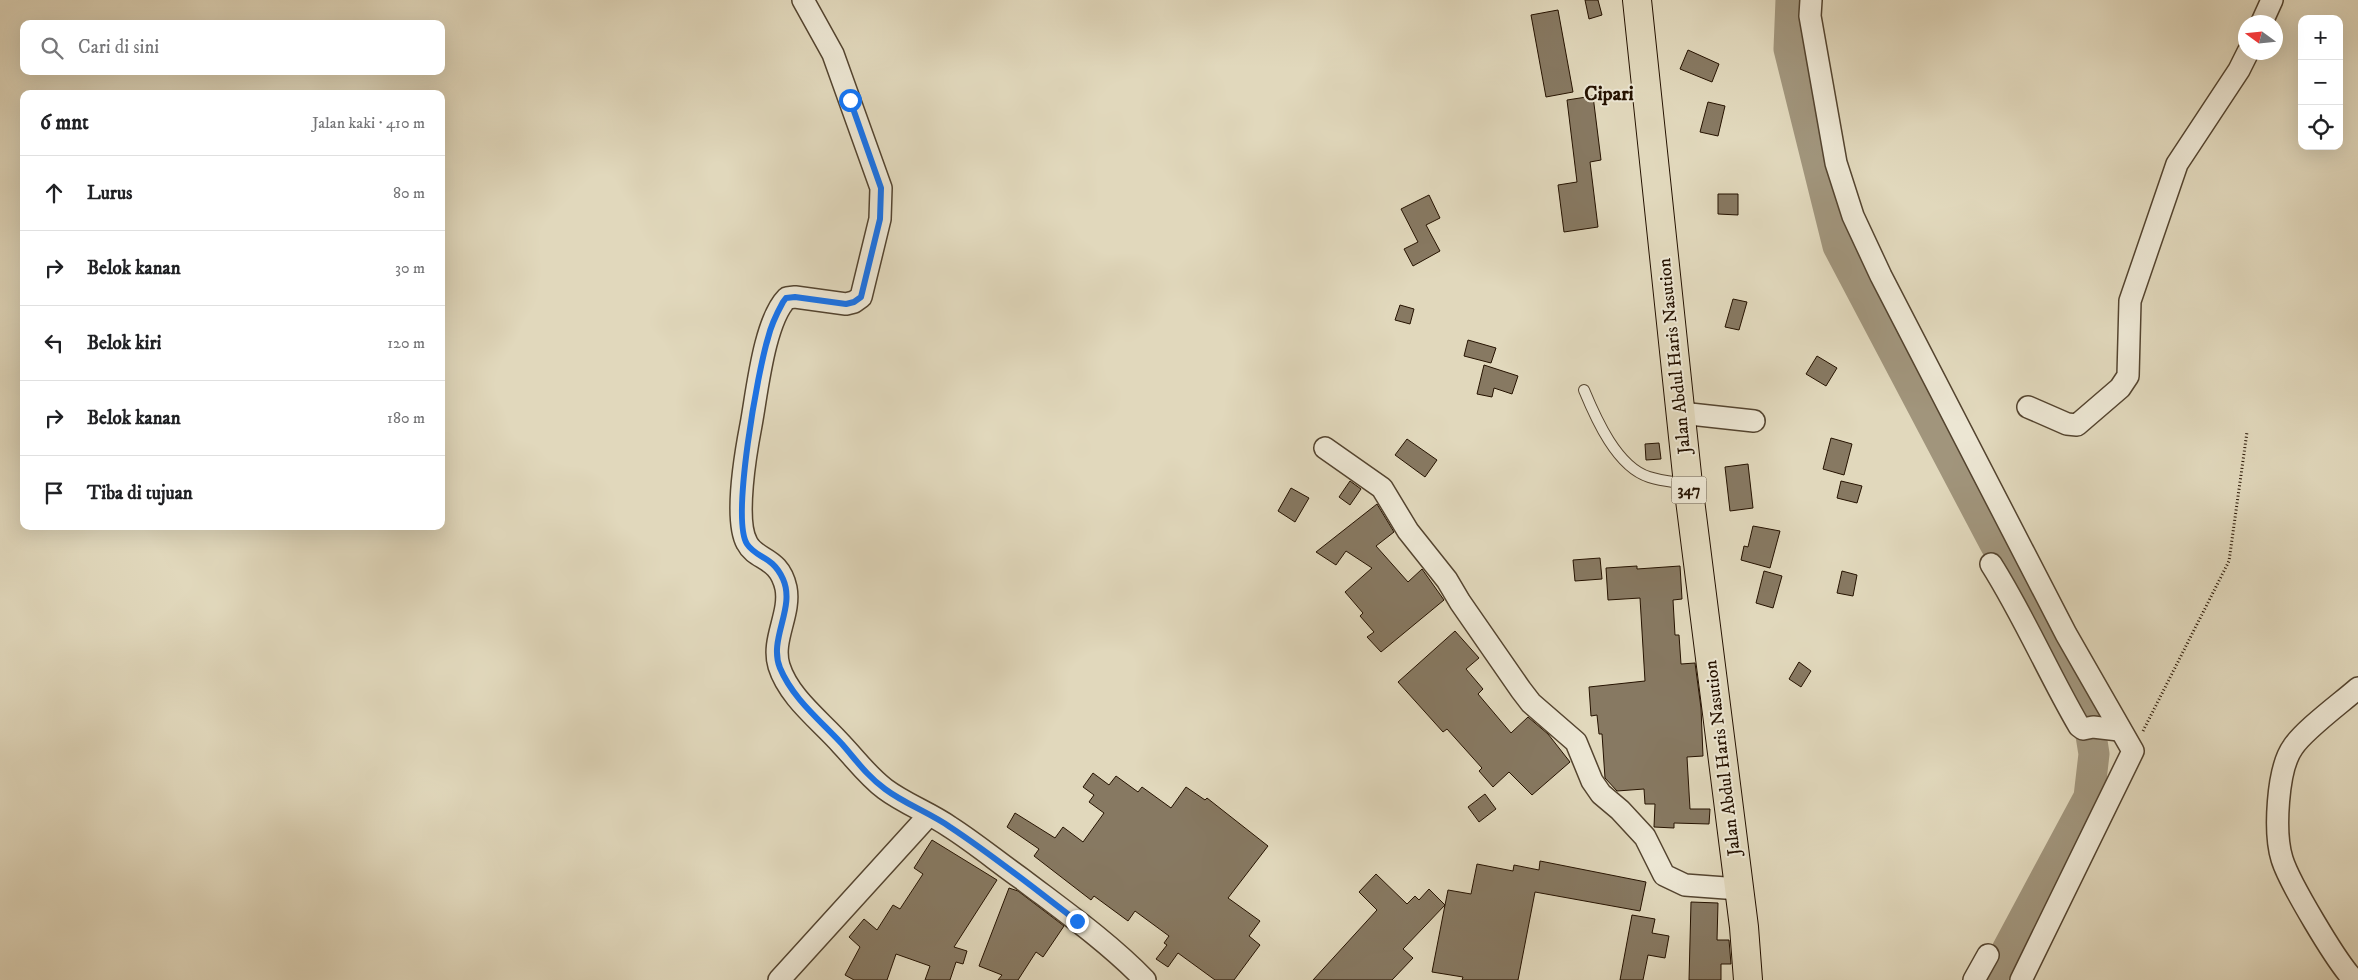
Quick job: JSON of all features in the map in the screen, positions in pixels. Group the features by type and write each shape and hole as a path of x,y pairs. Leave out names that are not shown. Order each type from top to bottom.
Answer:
{"main road":[{"name":"Jalan Abdul Haris Nasution","path":"1637,0 1688,484 1744,927 1748,980"}],"street":[{"path":"803,0 834,54 881,188 880,219 861,297 854,302 846,304 791,297 783,302 767,339 744,463 744,534 747,544 776,565 786,588 786,610 778,642 779,665 786,682 863,772 887,791 949,826 1077,921 1145,980"},
{"path":"1811,0 1810,16 1836,163 1853,216 1924,361 2066,634 2132,752 2021,980"},
{"path":"2265,15 2272,0"},
{"path":"2028,407 2067,424 2077,425 2125,382 2130,370 2130,300 2177,164 2240,70 2244,60"},
{"path":"1681,413 1754,421"},
{"path":"1325,448 1382,488 1408,531 1438,568 1521,690 1531,702 1576,742 1592,782 1601,794 1620,810 1645,838 1664,875 1685,885 1739,889"},
{"path":"1991,564 2030,631 2055,684 2079,726 2119,730"},
{"path":"2354,980 2328,943 2287,872 2280,848 2279,800 2285,763 2293,746 2358,688"},
{"path":"779,980 929,815"},
{"path":"1974,980 1988,955"}],"lane":[{"path":"1584,390 1595,417 1621,456 1633,469 1649,477 1688,484"}],"path":[{"path":"2132,752 2229,561 2247,432"}],"building":[{"path":"1585,0 1598,0 1602,15 1589,19"},
{"path":"1558,10 1573,92 1546,97 1531,15"},
{"path":"1688,50 1719,64 1712,82 1680,69"},
{"path":"1593,96 1601,160 1590,162 1598,227 1564,232 1558,185 1577,182 1567,100"},
{"path":"1708,102 1725,106 1718,136 1700,132"},
{"path":"1718,194 1738,194 1738,215 1718,214"},
{"path":"1429,195 1440,218 1426,225 1440,251 1413,266 1404,249 1418,242 1401,209"},
{"path":"1733,299 1747,302 1739,330 1725,327"},
{"path":"1400,305 1414,309 1410,324 1395,320"},
{"path":"1468,340 1496,348 1491,363 1464,356"},
{"path":"1817,356 1837,368 1826,386 1806,374"},
{"path":"1484,365 1518,376 1512,394 1494,388 1492,397 1477,394"},
{"path":"1831,438 1852,444 1844,475 1823,469"},
{"path":"1407,439 1437,460 1425,477 1395,455"},
{"path":"1659,443 1661,459 1646,460 1645,444"},
{"path":"1748,464 1753,508 1730,511 1725,467"},
{"path":"1350,481 1361,489 1350,505 1339,497"},
{"path":"1841,481 1862,486 1857,503 1837,498"},
{"path":"1291,488 1309,498 1295,522 1278,511"},
{"path":"1377,504 1394,532 1376,546 1408,582 1422,569 1444,600 1381,652 1367,637 1374,632 1360,616 1363,613 1345,592 1372,568 1346,551 1336,565 1316,552"},
{"path":"1753,526 1780,531 1770,568 1741,560 1744,546 1748,547"},
{"path":"1600,558 1602,579 1575,581 1573,560"},
{"path":"1637,566 1637,569 1680,566 1682,599 1673,600 1675,635 1679,635 1681,664 1695,663 1701,708 1703,756 1687,757 1690,809 1710,809 1709,824 1674,823 1674,828 1654,827 1655,804 1645,804 1644,789 1617,791 1605,778 1602,734 1599,734 1597,715 1591,716 1589,687 1645,681 1640,598 1608,600 1606,568"},
{"path":"1764,571 1782,576 1773,608 1756,603"},
{"path":"1842,571 1857,575 1853,596 1837,593"},
{"path":"1455,631 1479,658 1466,669 1483,689 1478,694 1511,733 1528,717 1548,734 1570,762 1532,795 1509,772 1493,787 1479,771 1482,768 1447,729 1443,732 1398,682"},
{"path":"1799,662 1811,671 1801,687 1789,679"},
{"path":"1093,773 1109,785 1116,776 1138,792 1142,787 1171,808 1186,787 1205,800 1207,798 1268,846 1228,898 1260,921 1249,936 1260,945 1234,980 1215,980 1178,953 1168,967 1156,959 1167,945 1164,943 1169,936 1135,911 1128,921 1094,896 1091,900 1034,856 1039,849 1007,827 1015,813 1055,838 1063,827 1083,842 1104,813 1089,802 1094,795 1083,787"},
{"path":"1485,794 1496,809 1479,822 1468,807"},
{"path":"932,840 997,880 954,947 967,951 963,964 956,962 950,980 925,980 930,966 896,954 887,980 854,980 845,975 860,947 849,937 864,919 877,930 893,905 900,909 923,874 914,868"},
{"path":"1540,861 1646,882 1640,911 1535,892 1518,980 1462,980 1463,977 1432,972 1448,890 1471,894 1477,864 1513,871 1514,865 1539,870"},
{"path":"1376,874 1407,904 1415,896 1419,900 1429,889 1445,905 1403,949 1413,958 1392,980 1313,980 1377,910 1359,892"},
{"path":"1009,888 1018,891 1064,926 1043,957 1036,952 1018,980 998,980 1002,975 979,966"},
{"path":"1691,902 1718,903 1717,940 1729,940 1731,964 1721,964 1721,980 1689,980"},
{"path":"1632,915 1655,919 1652,933 1669,936 1665,958 1648,955 1643,980 1620,980"}],"waterway":[{"path":"1791,0 1789,49 1838,246 1994,542 2087,710 2094,754 2089,797 1991,980"}],"district":[{"name":"Cipari","path":"1609,94"}],"route":[{"path":"850,100 881,188 880,219 861,297 854,302 846,304 795,297 786,298 783,302 767,339 744,463 742,509 744,534 747,544 776,565 786,588 786,610 778,642 779,665 786,682 805,707 842,745 863,772 887,791 949,826 1077,921"}]}
